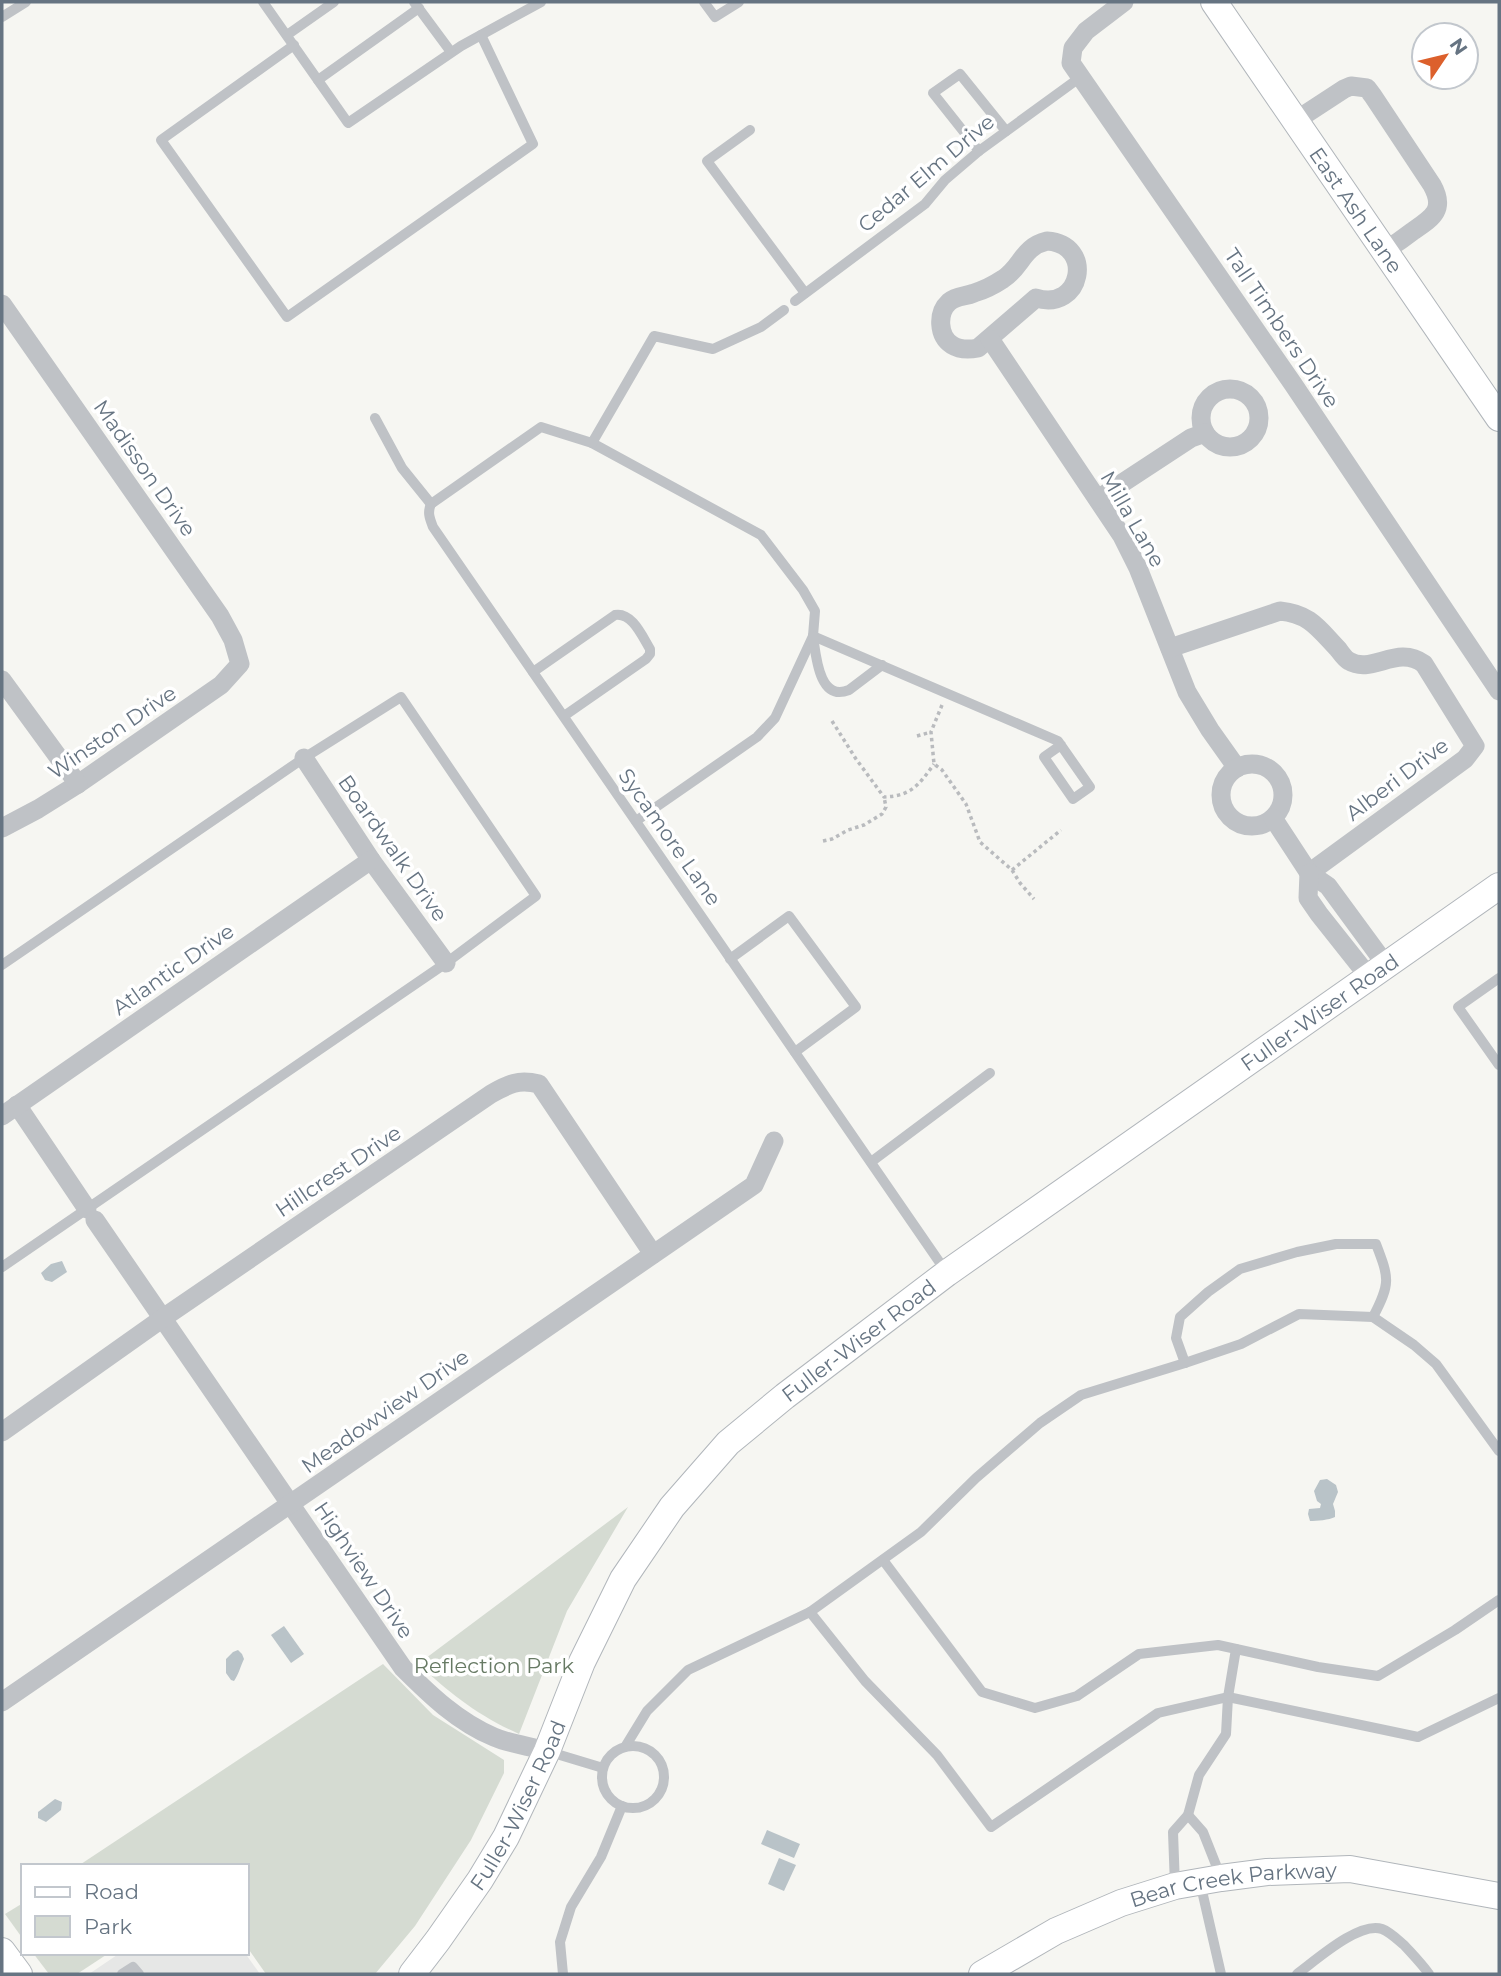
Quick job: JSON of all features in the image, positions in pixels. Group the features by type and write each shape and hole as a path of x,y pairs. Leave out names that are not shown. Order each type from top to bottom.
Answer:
{"street":[{"name":"Tall Timbers Drive","path":"1124,2 1086,32 1073,48 1071,62 1293,384 1499,691"},
{"name":"East Ash Lane","path":"1213,2 1498,414"},
{"path":"1295,121 1351,86 1367,88 1373,96 1432,185 1438,202 1430,220 1384,251"},
{"path":"1053,241 1065,246 1077,262 1077,279 1073,288 1066,295 1053,300 1037,298 990,339 978,348 965,350 953,346 942,334 940,319 947,303 1006,278 1028,249 1038,243 1053,241"},
{"name":"Madisson Drive","path":"2,304 220,616 233,640 240,664"},
{"name":"Milla Lane","path":"990,339 1122,536 1138,568 1187,692 1237,768"},
{"path":"1098,499 1191,438 1205,433"},
{"name":"Alberi Drive","path":"1170,648 1280,611 1295,612 1308,618 1350,662 1363,666 1409,656 1424,664 1475,746 1465,759 1309,873"},
{"name":"Winston Drive","path":"2,828 78,784 221,685 240,664"},
{"path":"2,680 78,784"},
{"name":"Boardwalk Drive","path":"304,758 371,860 446,963"},
{"path":"1254,764 1276,776 1283,790 1283,798 1273,818 1265,823 1246,826 1230,817 1224,809 1221,790 1229,774 1237,768 1254,764"},
{"path":"1273,818 1309,873 1308,898 1319,914 1377,971"},
{"name":"Atlantic Drive","path":"9,1110 371,860"},
{"name":"Fuller-Wiser Road","path":"412,1974 480,1880 506,1837 547,1751 582,1662 623,1579 672,1507 728,1443 785,1396 947,1273 1499,886"},
{"name":"Hillcrest Drive","path":"2,1432 163,1318 511,1083 527,1081 539,1084 653,1254"},
{"name":"Highview Drive","path":"9,1110 91,1215 403,1668 434,1700 469,1724 495,1738 547,1751"},
{"name":"Meadowview Drive","path":"2,1702 754,1185 774,1141"},
{"name":"Bear Creek Parkway","path":"982,1974 1056,1931 1121,1903 1198,1882 1267,1872 1350,1869 1499,1896"},
{"path":"2,1951 19,1974"}],"lane":[{"path":"2,17 26,2"},
{"path":"263,2 348,123 451,52 541,2"},
{"path":"286,35 334,2"},
{"path":"704,2 715,18 739,2"},
{"path":"318,80 417,5 451,52"},
{"path":"294,45 161,140 287,317 533,144 481,35"},
{"path":"979,151 933,93 960,74 1006,131"},
{"name":"Cedar Elm Drive","path":"795,301 925,204 946,180 979,151 1082,76"},
{"path":"751,130 707,161 805,293"},
{"path":"592,443 654,336 713,349 761,327 784,310"},
{"name":"Sycamore Lane","path":"375,418 402,468 431,504 428,510 433,527 947,1273"},
{"path":"431,504 541,427 592,443 761,535 803,590 815,611 813,636 817,662 824,684 834,692 849,690 882,665"},
{"path":"533,672 615,615 622,614 629,618 650,649 650,654 564,716"},
{"path":"813,636 1058,741 1061,745 1090,787 1073,799 1044,757 1061,745"},
{"path":"636,821 757,737 775,718 813,636"},
{"path":"2,965 304,758 401,697 537,896 91,1215 2,1267"},
{"path":"730,959 789,916 856,1007 795,1052"},
{"path":"1499,978 1458,1007 1499,1065"},
{"path":"871,1162 990,1073"},
{"path":"1185,1363 1176,1338 1181,1317 1208,1292 1240,1269 1297,1252 1336,1244 1376,1244 1388,1274 1384,1297 1373,1317"},
{"path":"625,1747 647,1711 688,1670 810,1612 921,1532 976,1478 1040,1423 1081,1395 1241,1344 1299,1314 1373,1317 1414,1345 1436,1364 1499,1451"},
{"path":"883,1560 982,1692 1035,1708 1077,1696 1139,1654 1217,1645 1318,1667 1378,1676 1499,1600"},
{"path":"810,1612 865,1681 937,1755 991,1827 1158,1713 1228,1698 1418,1737 1499,1698"},
{"path":"1221,1974 1198,1882 1173,1832 1188,1815 1199,1775 1226,1734 1228,1698 1236,1649"},
{"path":"625,1747 646,1749 660,1763 663,1784 652,1801 643,1806 622,1805 608,1795 602,1777 603,1768 611,1754 625,1747"},
{"path":"547,1751 603,1768"},
{"path":"575,1974 563,1971 560,1942 571,1908 601,1857 622,1805"},
{"path":"1188,1815 1203,1832 1198,1882"},
{"path":"1297,1974 1352,1934 1370,1928 1381,1929 1398,1940 1420,1961 1429,1974"},
{"path":"122,1974 133,1967 139,1974"}],"path":[{"path":"884,797 908,793 934,764 931,732 946,693"},
{"path":"823,841 864,825 882,814 886,807 884,797 831,721"},
{"path":"917,736 931,732"},
{"path":"934,764 942,770 966,804 980,842 1012,870 1034,899"},
{"path":"1012,870 1061,830"}],"shaded area":[{"path":"62,1261 67,1272 52,1282 45,1280 41,1273 51,1264"},
{"path":"1327,1479 1336,1485 1338,1492 1333,1504 1335,1517 1310,1521 1309,1509 1320,1508 1321,1504 1314,1491 1320,1480"},
{"path":"284,1626 304,1654 291,1663 271,1635"},
{"path":"238,1650 244,1659 234,1681 226,1673 226,1659"},
{"path":"55,1799 62,1802 61,1810 46,1822 38,1818 38,1812"},
{"path":"767,1830 800,1844 794,1858 761,1844"},
{"path":"779,1858 796,1865 784,1891 768,1884"},
{"path":"117,1955 246,1955 260,1974 89,1974"}],"green space":[{"name":"Reflection Park","path":"628,1507 567,1611 519,1734 465,1703 418,1664"},
{"path":"383,1664 433,1715 504,1760 504,1773 471,1840 415,1926 375,1974 266,1974 248,1948 248,1864 81,1864"},
{"path":"21,1904 21,1936 5,1914"},
{"path":"35,1955 106,1955 77,1974 49,1974"}]}
